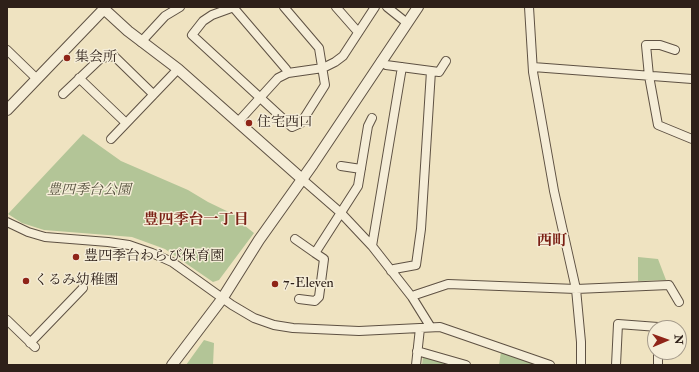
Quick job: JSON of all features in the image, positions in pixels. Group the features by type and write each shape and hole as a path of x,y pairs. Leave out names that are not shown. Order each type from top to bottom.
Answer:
{"street":[{"path":"141,42 166,16 180,7"},
{"path":"284,7 320,48 325,85 300,123 292,126 261,96 192,35 204,21 212,15 233,7 288,73"},
{"path":"336,7 358,32"},
{"path":"238,122 278,78 288,73 323,68 336,62 343,56 375,7"},
{"path":"387,7 407,23"},
{"path":"172,365 222,298 259,240 418,7"},
{"path":"528,7 533,67 554,191 576,289 582,342 581,365"},
{"path":"7,110 104,8 141,42 178,69 341,213 372,246 412,297 430,326"},
{"path":"675,50 660,45 646,45 649,76 658,125 692,139"},
{"path":"7,50 37,78"},
{"path":"63,94 100,58 114,56 154,94"},
{"path":"381,61 386,65 431,72 439,72 446,61"},
{"path":"372,246 402,67"},
{"path":"533,67 692,79"},
{"path":"111,139 178,69"},
{"path":"391,271 394,269 416,265 421,229 431,72"},
{"path":"79,78 126,123"},
{"path":"315,253 358,186 368,126 372,118"},
{"path":"341,166 361,170"},
{"path":"7,222 28,232 45,237 129,245 152,253 172,262 222,298 254,318 274,325 293,328 359,331 420,328 430,326 440,327 550,365"},
{"path":"296,239 324,259 320,297 315,301 299,299"},
{"path":"412,297 448,284 576,289 669,286 679,302"},
{"path":"7,320 33,345 83,288"},
{"path":"616,365 618,324 647,326"},
{"path":"416,365 420,328"},
{"path":"417,351 466,365"}],"green space":[{"name":"豊四季台公園","path":"83,134 121,161 188,190 208,202 235,215 240,222 254,233 219,280 213,282 165,249 132,237 44,230 22,223 8,214"},
{"path":"638,257 658,259 666,280 638,281"},
{"path":"204,340 214,343 213,365 186,365"},
{"path":"501,352 540,365 499,365"},
{"path":"423,357 454,365 422,365"}],"place":[{"name":"集会所","path":"67,58"},
{"name":"住宅西口","path":"249,123"},
{"name":"豊四季台わらび保育園","path":"76,257"},
{"name":"くるみ幼稚園","path":"26,281"},
{"name":"7-Eleven","path":"275,284"}],"district":[{"name":"豊四季台一丁目","path":"196,221"},
{"name":"西町","path":"552,242"}]}
